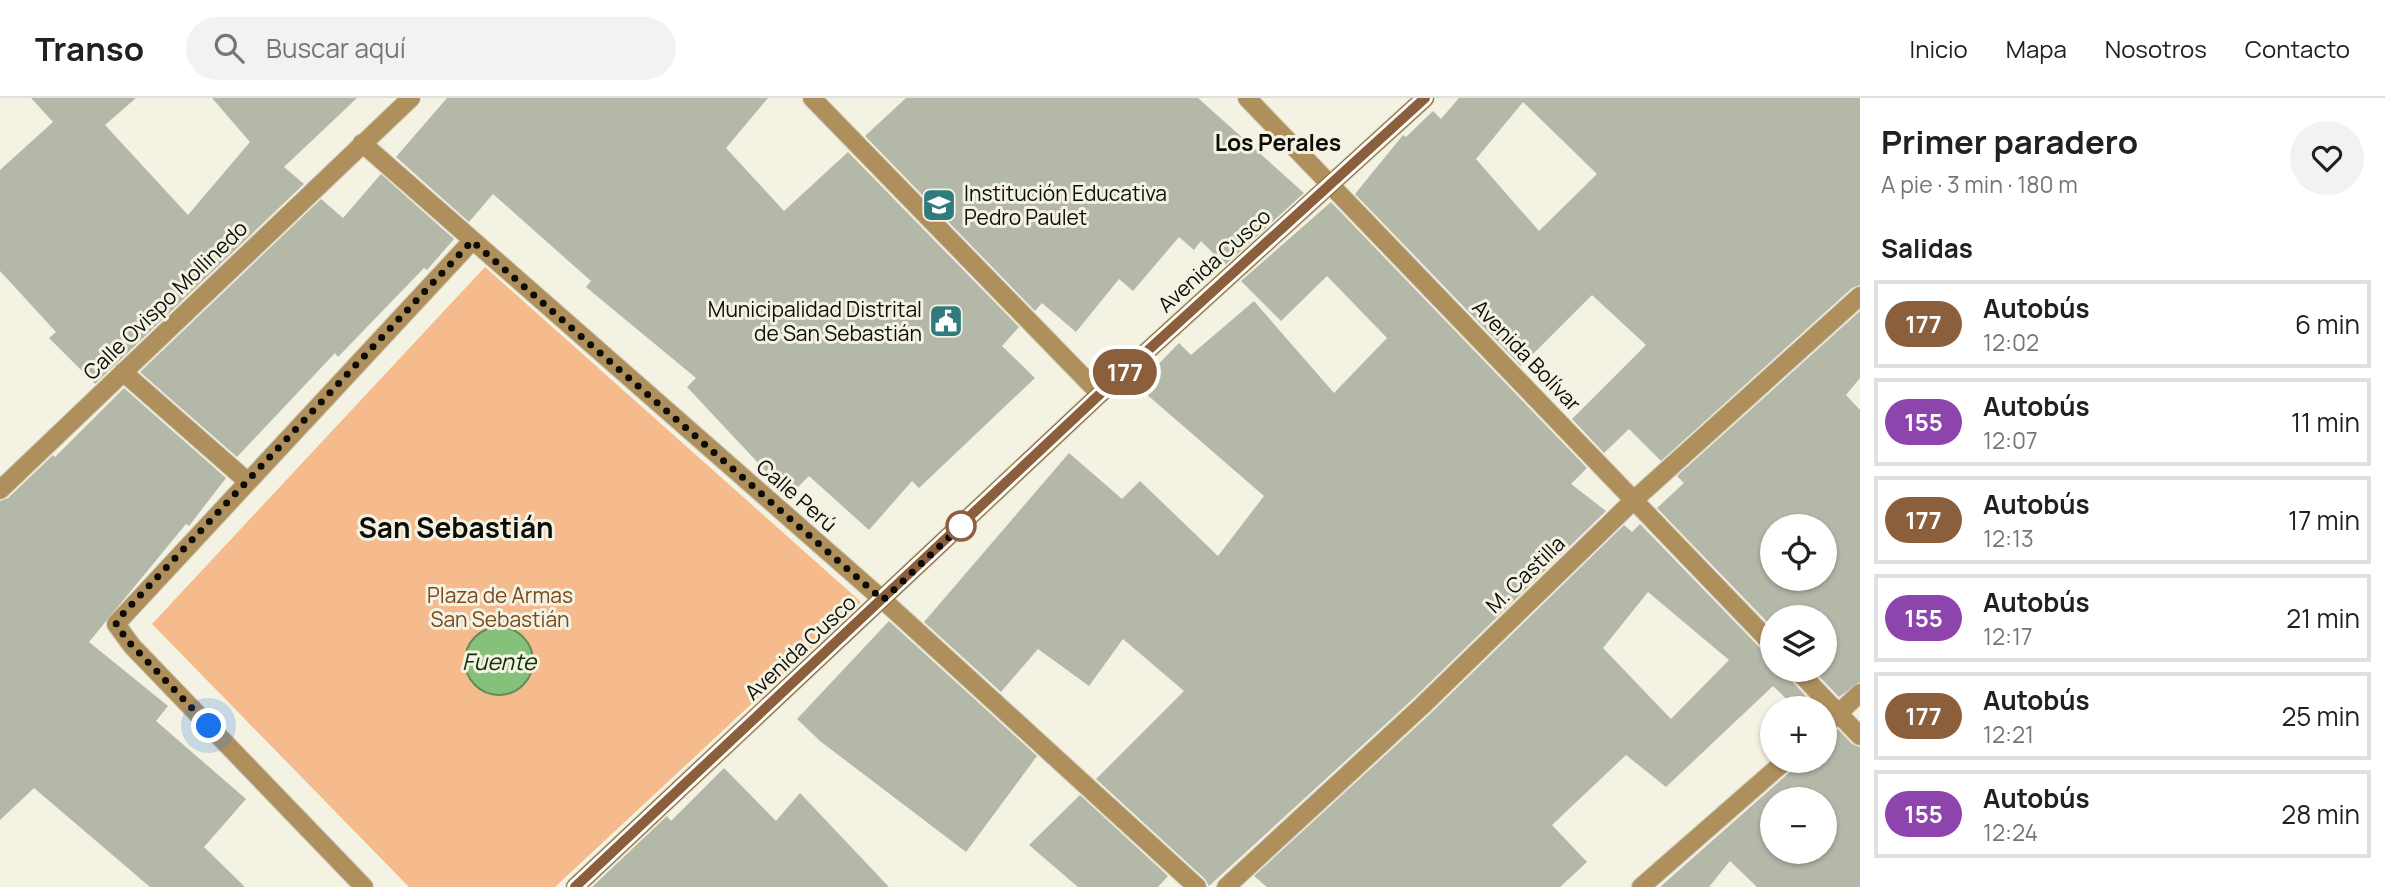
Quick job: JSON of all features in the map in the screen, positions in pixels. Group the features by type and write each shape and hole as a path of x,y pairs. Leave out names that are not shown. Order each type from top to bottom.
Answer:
{"street":[{"name":"Calle Ovispo Mollinedo","path":"0,490 411,98"},
{"path":"812,98 1100,394"},
{"name":"Avenida Bolívar","path":"1247,98 1760,631"},
{"name":"Avenida Cusco","path":"575,887 1100,394 1425,98"},
{"name":"Calle Perú","path":"362,143 883,600 1197,887"},
{"path":"364,887 132,646 116,624 472,241"},
{"name":"M. Castilla","path":"1226,887 1422,706 1634,499 1860,296"},
{"path":"123,372 247,481"},
{"path":"1837,715 1860,693"},
{"path":"1837,723 1860,736"},
{"path":"1641,887 1771,773"}],"green space":[{"name":"Plaza de Armas San Sebastián","path":"485,267 861,602 555,887 409,887 152,624"}],"water":[{"name":"Fuente","path":"492,627 506,627 518,632 528,642 533,661 528,680 518,690 506,695 492,695 480,690 470,680 465,668 465,654 470,642 480,632"}],"building":[{"path":"31,98 136,98 105,125 188,215 250,142 212,98 357,98 284,167 304,184 95,384 49,338 56,332 0,271 0,170 53,122"},
{"path":"447,98 768,98 726,148 784,211 848,152 1019,327 1002,346 1035,378 919,488 912,481 869,530 809,476 789,496 687,387 696,378 586,287 591,281 493,194 469,222 396,157"},
{"path":"906,98 1198,98 1304,193 1225,265 1201,241 1194,250 1179,237 1133,291 1119,279 1076,332 1042,303 1035,311 865,136"},
{"path":"1459,98 1860,98 1860,285 1852,288 1661,461 1629,429 1604,453 1572,419 1646,345 1592,295 1521,366 1355,194 1403,135 1406,137 1433,111 1441,119","holes":["1523,102 1597,174 1539,231 1476,159"]},
{"path":"381,174 454,239 427,270 424,268 338,357 335,353 237,457 140,372 321,199 343,218"},
{"path":"1331,202 1587,468 1571,484 1606,511 1414,698 1209,886 1205,879 1096,779 1184,691 1123,639 1089,686 1038,649 1001,692 924,622 1069,453 1122,499 1140,481 1218,556 1264,496 1137,386 1179,343 1191,355 1254,301 1334,393 1387,338 1327,276 1281,321 1241,281"},
{"path":"1860,311 1860,378 1846,395 1860,410 1860,682 1839,697 1825,682 1837,682 1837,605 1760,605 1760,615 1657,508 1684,483 1677,476"},
{"path":"124,388 226,478 189,526 186,524 89,642 168,706 156,721 246,799 204,847 245,887 150,887 34,788 0,820 0,501 8,498 53,455 55,457"},
{"path":"1640,524 1760,648 1760,682 1793,682 1806,696 1783,696 1773,686 1666,787 1626,755 1552,825 1587,862 1560,887 1267,887 1254,876 1430,714 1624,525 1632,532","holes":["1648,592 1729,660 1671,719 1603,648"]},
{"path":"889,621 1037,756 966,852 820,741 797,719"},
{"path":"1838,729 1852,744 1860,747 1860,887 1757,887 1730,861 1709,887 1660,887 1760,798 1760,864 1837,864 1837,787 1773,787 1789,773 1837,773"},
{"path":"724,768 776,821 800,793 889,887 592,887 667,816 671,821"},
{"path":"1080,795 1168,876 1158,887 1078,887 1029,845"}],"bus line":[{"name":"177","path":"575,887 1100,394 1425,98"}],"place":[{"name":"Institución Educativa Pedro Paulet","path":"939,205"},
{"name":"Municipalidad Distrital de San Sebastián","path":"946,321"}],"district":[{"name":"Los Perales","path":"1278,142"},
{"name":"San Sebastián","path":"456,527"}],"route":[{"path":"209,726 127,640 116,624 119,618 472,241 883,600 961,526"}]}
